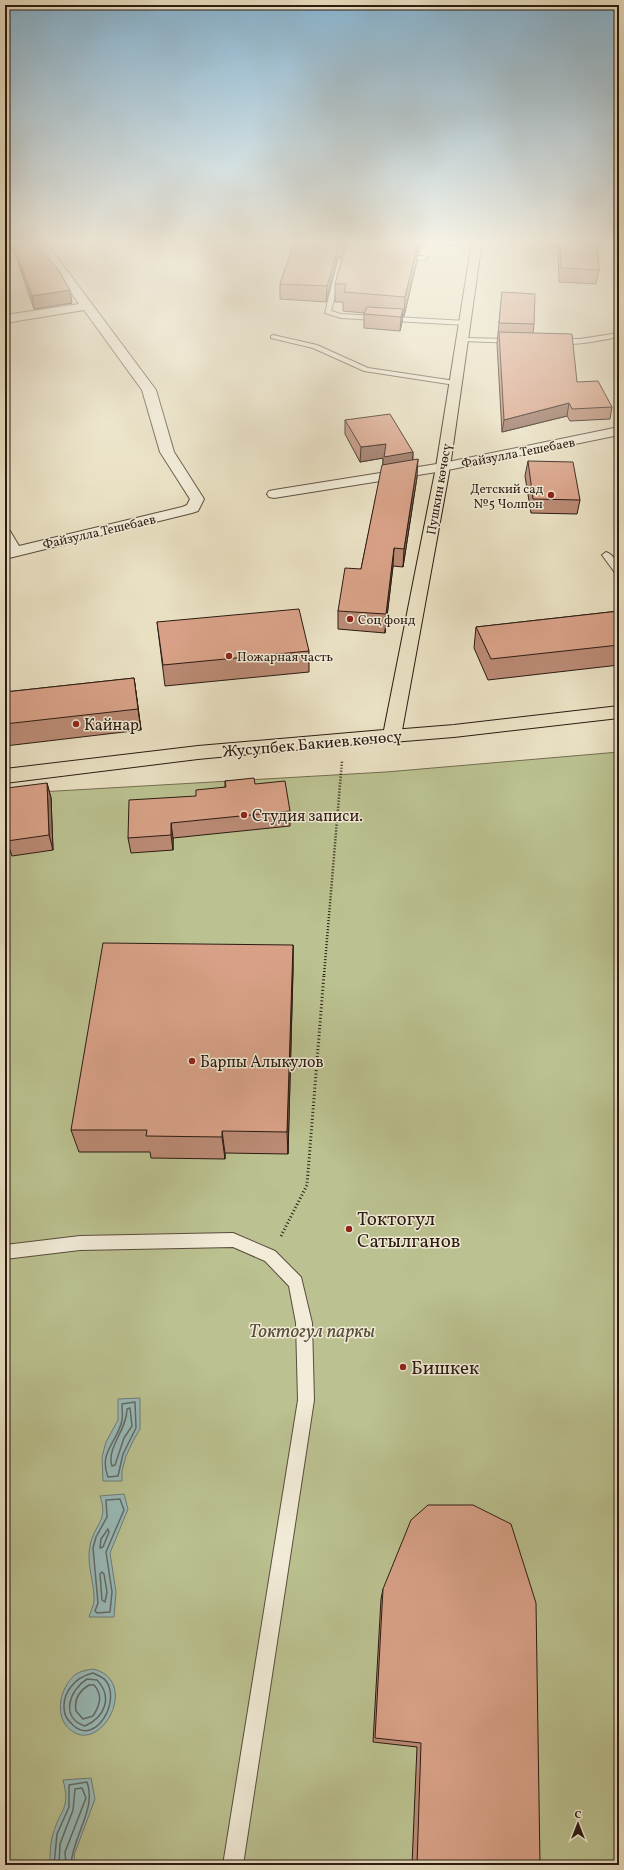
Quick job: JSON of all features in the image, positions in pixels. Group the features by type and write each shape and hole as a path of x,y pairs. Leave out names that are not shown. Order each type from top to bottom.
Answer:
{"main road":[{"name":"Пушкин көчөсү","path":"392,736 443,467 465,328"},
{"name":"Жусупбек Бакиев көчөсү","path":"5,776 149,758 344,738 454,731 619,712"}],"street":[{"name":"Файзулла Тешебаев","path":"9,553 193,508 197,499 167,452 150,390 104,328"},
{"name":"Файзулла Тешебаев","path":"274,494 443,467 619,431"},
{"path":"5,534 9,553"}],"lane":[{"path":"549,342 619,335"},
{"path":"273,337 315,346 366,370 456,383"},
{"path":"463,339 524,341"},
{"path":"606,555 619,572"},
{"path":"5,1252 80,1243 233,1240 270,1256 296,1282 304,1323 306,1400 233,1865"}],"path":[{"path":"270,1256 307,1185 344,738"}],"green space":[{"name":"Токтогул паркы","path":"619,752 619,1865 5,1865 5,794 386,772"}],"water":[{"path":"140,1398 140,1429 126,1456 122,1471 122,1481 103,1481 102,1457 106,1442 118,1420 118,1399"},
{"path":"124,1494 128,1509 110,1553 116,1592 114,1617 89,1617 94,1602 94,1595 89,1553 92,1539 102,1517 103,1511 100,1496"},
{"path":"93,1669 108,1676 114,1688 115,1702 110,1716 101,1728 90,1734 77,1734 65,1724 62,1718 60,1704 67,1684 71,1679 82,1671"},
{"path":"91,1778 95,1799 74,1855 75,1865 50,1865 52,1838 64,1808 66,1797 63,1780"}],"building":[{"path":"499,332 572,334 577,382 598,381 612,407 572,409 569,403 504,420"},
{"path":"390,414 413,452 384,457 386,444 361,447 345,420"},
{"path":"418,459 404,549 394,548 386,614 338,611 345,568 361,569 382,465"},
{"path":"528,461 573,462 580,500 533,499"},
{"path":"299,609 309,651 163,665 157,622"},
{"path":"619,611 619,645 491,659 476,627"},
{"path":"134,678 138,709 5,724 5,692"},
{"path":"254,778 255,784 285,781 290,811 171,823 171,835 128,838 129,800 196,796 196,790 226,787 225,781"},
{"path":"47,783 49,835 7,841 7,788"},
{"name":"Барпы Алыкулов","path":"103,943 293,945 287,1132 222,1131 222,1137 146,1136 147,1130 71,1130"},
{"path":"428,1505 473,1505 511,1524 536,1603 540,1865 417,1865 421,1743 375,1738 383,1589 411,1520"}],"place":[{"name":"Детский сад №5 Чолпон","path":"551,495"},
{"name":"Соц фонд","path":"350,619"},
{"name":"Пожарная часть","path":"229,656"},
{"name":"Кайнар","path":"76,724"},
{"name":"Студия записи.","path":"244,815"},
{"name":"Барпы Алыкулов","path":"192,1061"},
{"name":"Токтогул Сатылганов","path":"349,1229"},
{"name":"Бишкек","path":"403,1367"}]}
